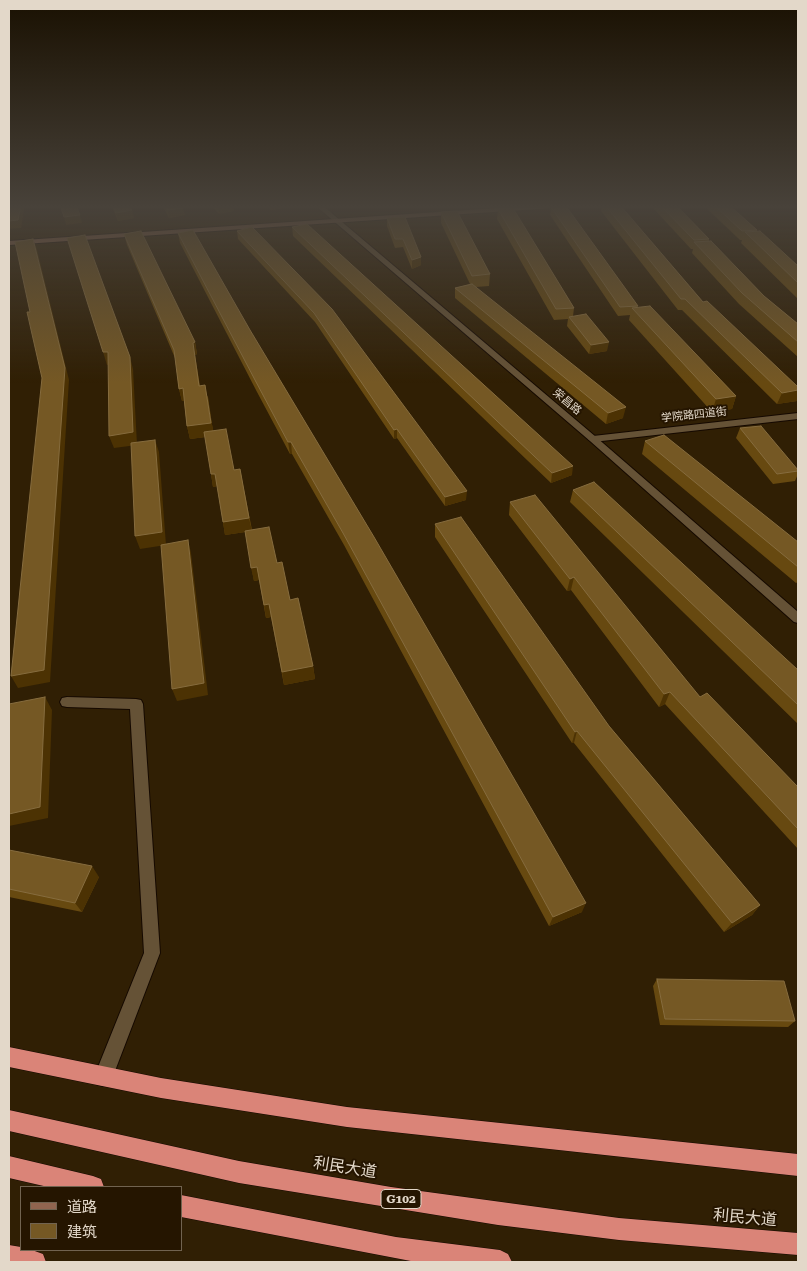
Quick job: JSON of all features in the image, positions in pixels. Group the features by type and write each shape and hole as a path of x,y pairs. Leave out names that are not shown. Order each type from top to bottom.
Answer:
{"highway":[{"path":"9,1057 161,1088 347,1116 517,1136 798,1165"},
{"name":"利民大道","path":"9,1120 239,1172 391,1198 619,1229 798,1244"},
{"path":"9,1167 89,1186"},
{"path":"182,1206 396,1248 500,1262"},
{"path":"9,1256 35,1262"}],"street":[{"name":"荣昌路","path":"388,264 593,439 798,619"},
{"name":"学院路四道街","path":"593,439 798,416"},
{"path":"67,702 136,704 152,953 103,1077"}],"building":[{"path":"20,264 39,264 65,368 44,670 11,676 42,378 27,312 30,312"},
{"path":"75,264 96,264 130,357 133,432 109,436 108,352 103,352"},
{"path":"137,264 157,264 195,342 193,343 199,386 205,385 211,423 187,426 183,388 179,389 174,350"},
{"path":"194,264 213,264 374,537 586,903 553,917 343,533 291,442 288,442"},
{"path":"268,264 288,264 332,309 467,491 445,497 397,429 394,430 314,313"},
{"path":"331,264 351,264 573,466 552,473"},
{"path":"466,264 485,264 490,274 472,276"},
{"path":"530,264 547,264 574,308 556,309"},
{"path":"591,264 608,264 638,306 620,307"},
{"path":"653,264 671,264 703,302 707,301 798,387 798,390 782,393 685,299 681,299"},
{"path":"715,264 733,264 764,296 798,324 798,342 742,293"},
{"path":"779,264 796,264 798,266 798,283"},
{"path":"472,284 626,407 608,413 455,288"},
{"path":"650,306 736,396 716,399 632,308"},
{"path":"586,314 609,342 591,345 569,317"},
{"path":"761,426 798,471 777,474 740,428"},
{"path":"226,429 234,470 240,469 249,518 223,522 215,474 211,474 204,432"},
{"path":"664,435 798,542 798,567 645,441"},
{"path":"155,440 162,532 135,536 131,443"},
{"path":"594,482 798,670 798,705 573,490"},
{"path":"535,495 700,697 707,693 798,787 798,829 670,692 664,694 574,577 570,579 510,502"},
{"path":"461,517 609,726 760,905 732,923 577,731 575,732 435,524"},
{"path":"269,527 277,563 282,562 290,600 298,598 313,666 282,672 269,604 264,605 257,567 251,568 245,531"},
{"path":"188,540 204,683 172,689 161,545"},
{"path":"45,697 40,807 9,814 9,704"},
{"path":"9,850 92,866 75,903 9,889"},
{"path":"657,979 784,981 795,1021 665,1019"}]}
